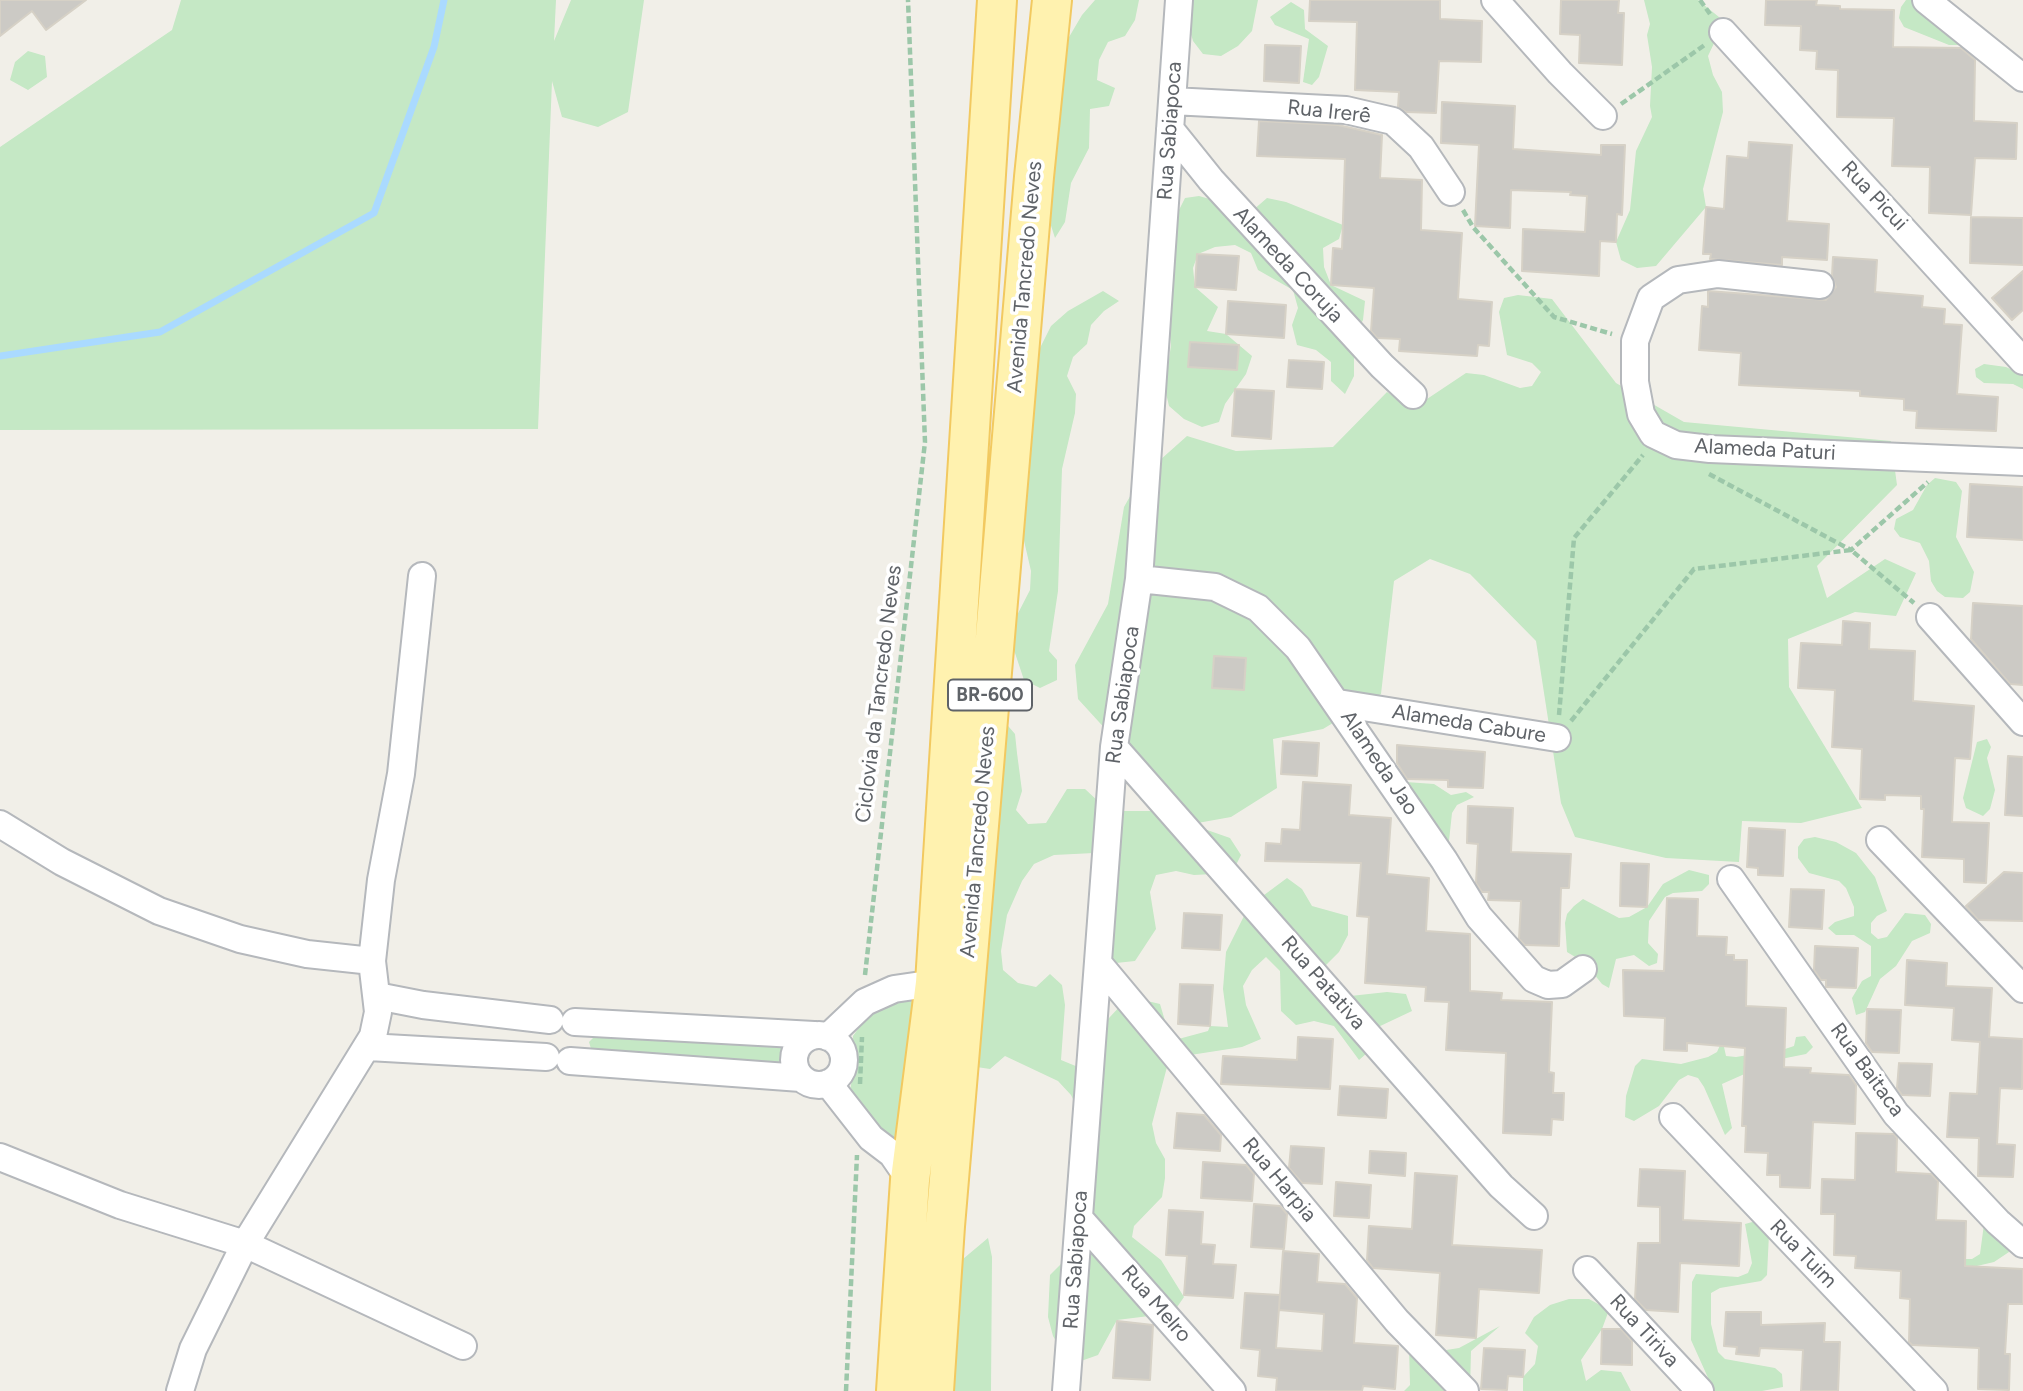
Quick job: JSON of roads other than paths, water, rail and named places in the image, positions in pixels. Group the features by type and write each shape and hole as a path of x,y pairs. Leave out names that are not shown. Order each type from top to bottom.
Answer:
{"main road":[{"name":"Avenida Tancredo Neves","path":"896,1391 910,1181 935,983 997,0"},
{"name":"Avenida Tancredo Neves","path":"934,1391 1034,177 1052,0"}],"street":[{"name":"Rua Sabiapoca","path":"1066,1391 1114,747 1139,579 1179,0"},
{"path":"1495,0 1603,116"},
{"path":"1926,0 2023,78"},
{"name":"Rua Picui","path":"1723,32 2023,361"},
{"name":"Rua Irerê","path":"1172,101 1346,110 1394,121 1420,147 1451,192"},
{"name":"Alameda Coruja","path":"1170,129 1220,190 1382,366 1413,395"},
{"name":"Alameda Paturi","path":"1820,285 1718,274 1678,280 1651,298 1635,341 1635,382 1641,414 1653,434 1676,445 2023,462"},
{"path":"180,1391 193,1349 245,1244 368,1047 377,1024 373,961 381,880 401,774 422,576"},
{"name":"Alameda Jao","path":"1139,579 1215,587 1258,608 1298,648 1338,703 1479,917 1534,979 1548,985 1562,984 1583,969"},
{"path":"1930,617 2023,722"},
{"name":"Alameda Cabure","path":"1338,703 1557,738"},
{"name":"Rua Patativa","path":"1114,747 1501,1186 1534,1216"},
{"path":"0,824 62,862 183,920 240,939 307,954 373,961"},
{"path":"1880,840 2023,989"},
{"name":"Rua Baitaca","path":"1731,879 1896,1114 1998,1222 2023,1244"},
{"name":"Rua Harpia","path":"1099,964 1397,1321 1465,1391"},
{"path":"377,996 423,1005 563,1021 821,1036 841,1048 844,1064 841,1072 828,1083 809,1083 801,1078 796,1070 794,1052 799,1044 821,1036 872,998 894,989 935,983"},
{"path":"558,1059 538,1037 563,1021"},
{"path":"558,1059 581,1051 583,1043 580,1028 563,1021"},
{"path":"368,1047 801,1078"},
{"path":"828,1083 871,1138 892,1154 910,1181"},
{"name":"Rua Tuim","path":"1673,1117 1934,1391"},
{"path":"0,1157 120,1205 245,1244 463,1346"},
{"name":"Rua Melro","path":"1079,1218 1232,1391"},
{"name":"Rua Tiriva","path":"1587,1270 1700,1391"}],"waterway":[{"path":"0,356 160,332 374,213 434,47 444,0"}]}
